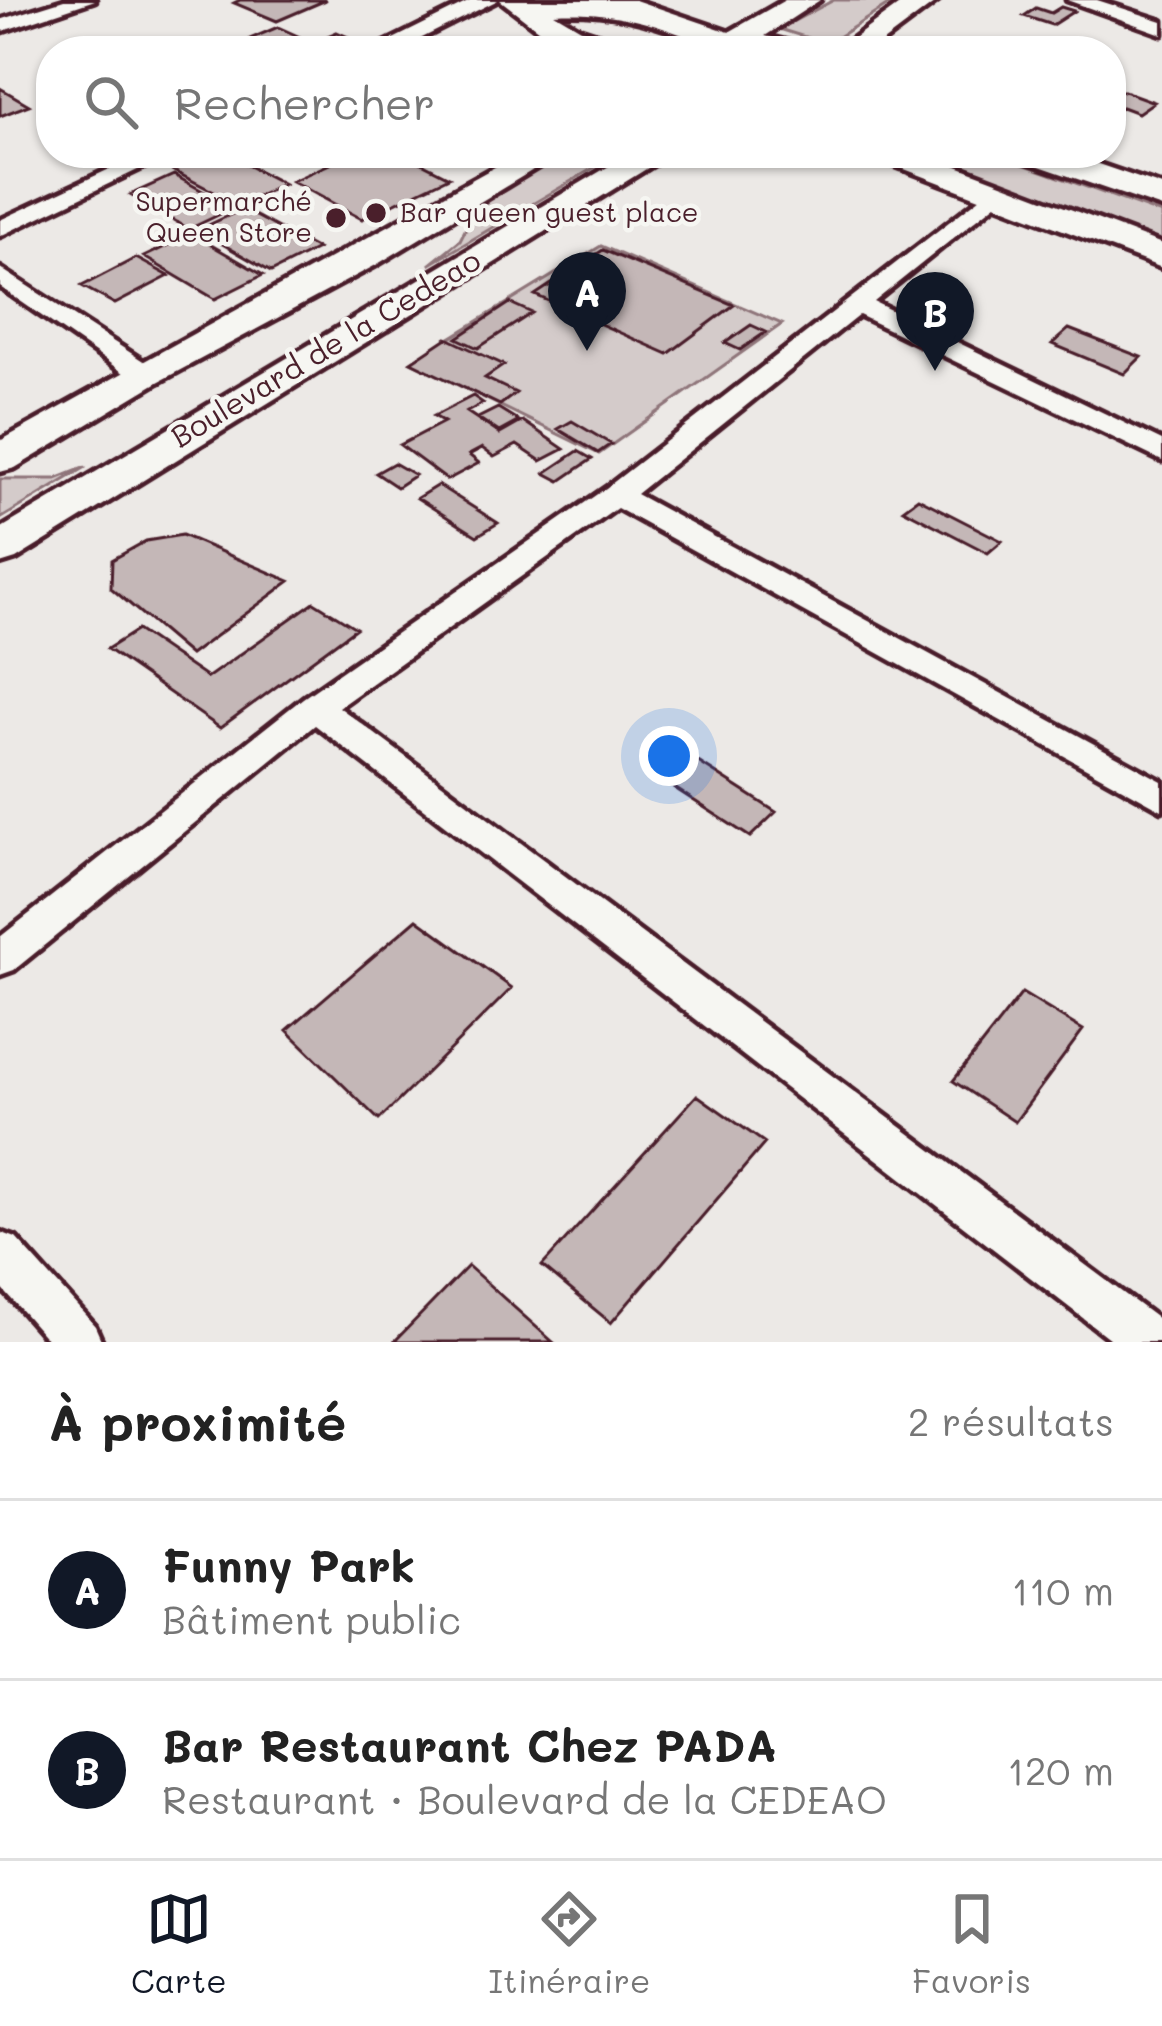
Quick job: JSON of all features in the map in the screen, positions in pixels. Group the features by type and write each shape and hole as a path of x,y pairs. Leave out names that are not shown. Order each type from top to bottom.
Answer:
{"main road":[{"path":"742,36 806,0"},
{"path":"873,36 925,0"},
{"path":"522,3 594,2 633,8 714,36"},
{"path":"522,3 570,36"},
{"name":"Boulevard de la Cedeao","path":"0,460 144,374 518,168"},
{"name":"Boulevard de la Cedeao","path":"0,549 630,168"},
{"path":"930,168 1162,257"},
{"path":"1077,168 1162,198"}],"street":[{"path":"0,25 85,0"},
{"path":"411,36 488,0"},
{"path":"1077,0 1162,28"},
{"path":"0,229 130,168"},
{"path":"0,959 315,707 616,494 994,194"},
{"path":"0,276 144,374"},
{"path":"855,303 1162,452"},
{"path":"616,494 1162,797"},
{"path":"315,707 1151,1342"},
{"path":"0,1253 79,1342"}],"shaded area":[{"path":"834,0 896,0 840,36 801,36 779,29"},
{"path":"535,168 594,168 429,265 460,240 480,200"},
{"path":"963,168 1034,168 1162,214 1162,242"},
{"path":"601,246 782,324 599,454 411,362"},
{"path":"86,467 0,519 0,479 56,479"}],"building":[{"path":"326,0 277,21 234,3"},
{"path":"1061,7 1074,11 1052,25 1024,16 1036,8 1051,13"},
{"path":"278,27 298,36 257,36"},
{"path":"0,88 29,105 0,116"},
{"path":"1126,92 1154,102 1138,113 1126,108"},
{"path":"253,168 284,184 239,205 172,170"},
{"path":"321,168 431,168 449,177 362,219 292,181"},
{"path":"174,175 233,208 189,229 130,195"},
{"path":"243,209 317,249 271,272 198,230"},
{"path":"192,234 263,275 215,299 144,257"},
{"path":"603,250 734,305 668,354 535,295"},
{"path":"136,258 169,276 115,304 82,286"},
{"path":"510,303 532,313 478,348 457,338"},
{"path":"751,325 766,332 740,350 725,343"},
{"path":"1069,329 1141,357 1124,374 1052,344"},
{"path":"447,338 504,365 485,378 516,393 500,405 411,362"},
{"path":"473,396 483,403 467,412 500,434 523,421 564,449 541,461 517,445 494,457 482,448 469,455 479,463 447,480 400,445 444,422 434,416"},
{"path":"498,408 519,421 499,432 478,418"},
{"path":"572,421 611,444 598,453 558,429"},
{"path":"578,451 592,459 560,481 545,473"},
{"path":"394,463 415,475 397,487 376,473"},
{"path":"438,485 498,523 477,536 417,498"},
{"path":"918,498 1002,541 988,553 903,509"},
{"path":"182,535 290,581 190,655 111,588 112,560 146,541"},
{"path":"314,602 356,628 220,728 107,649 137,630 207,678"},
{"path":"678,749 776,812 750,837 650,772"},
{"path":"417,919 512,988 379,1120 287,1030"},
{"path":"1022,993 1083,1030 1015,1122 953,1081"},
{"path":"697,1095 765,1143 611,1323 542,1266"},
{"path":"468,1266 553,1342 394,1342"}],"place":[{"name":"Bar queen guest place","path":"376,213"},
{"name":"Supermarché Queen Store","path":"336,218"},
{"name":"Funny Park","path":"587,351"},
{"name":"Bar Restaurant Chez PADA","path":"935,371"}]}
